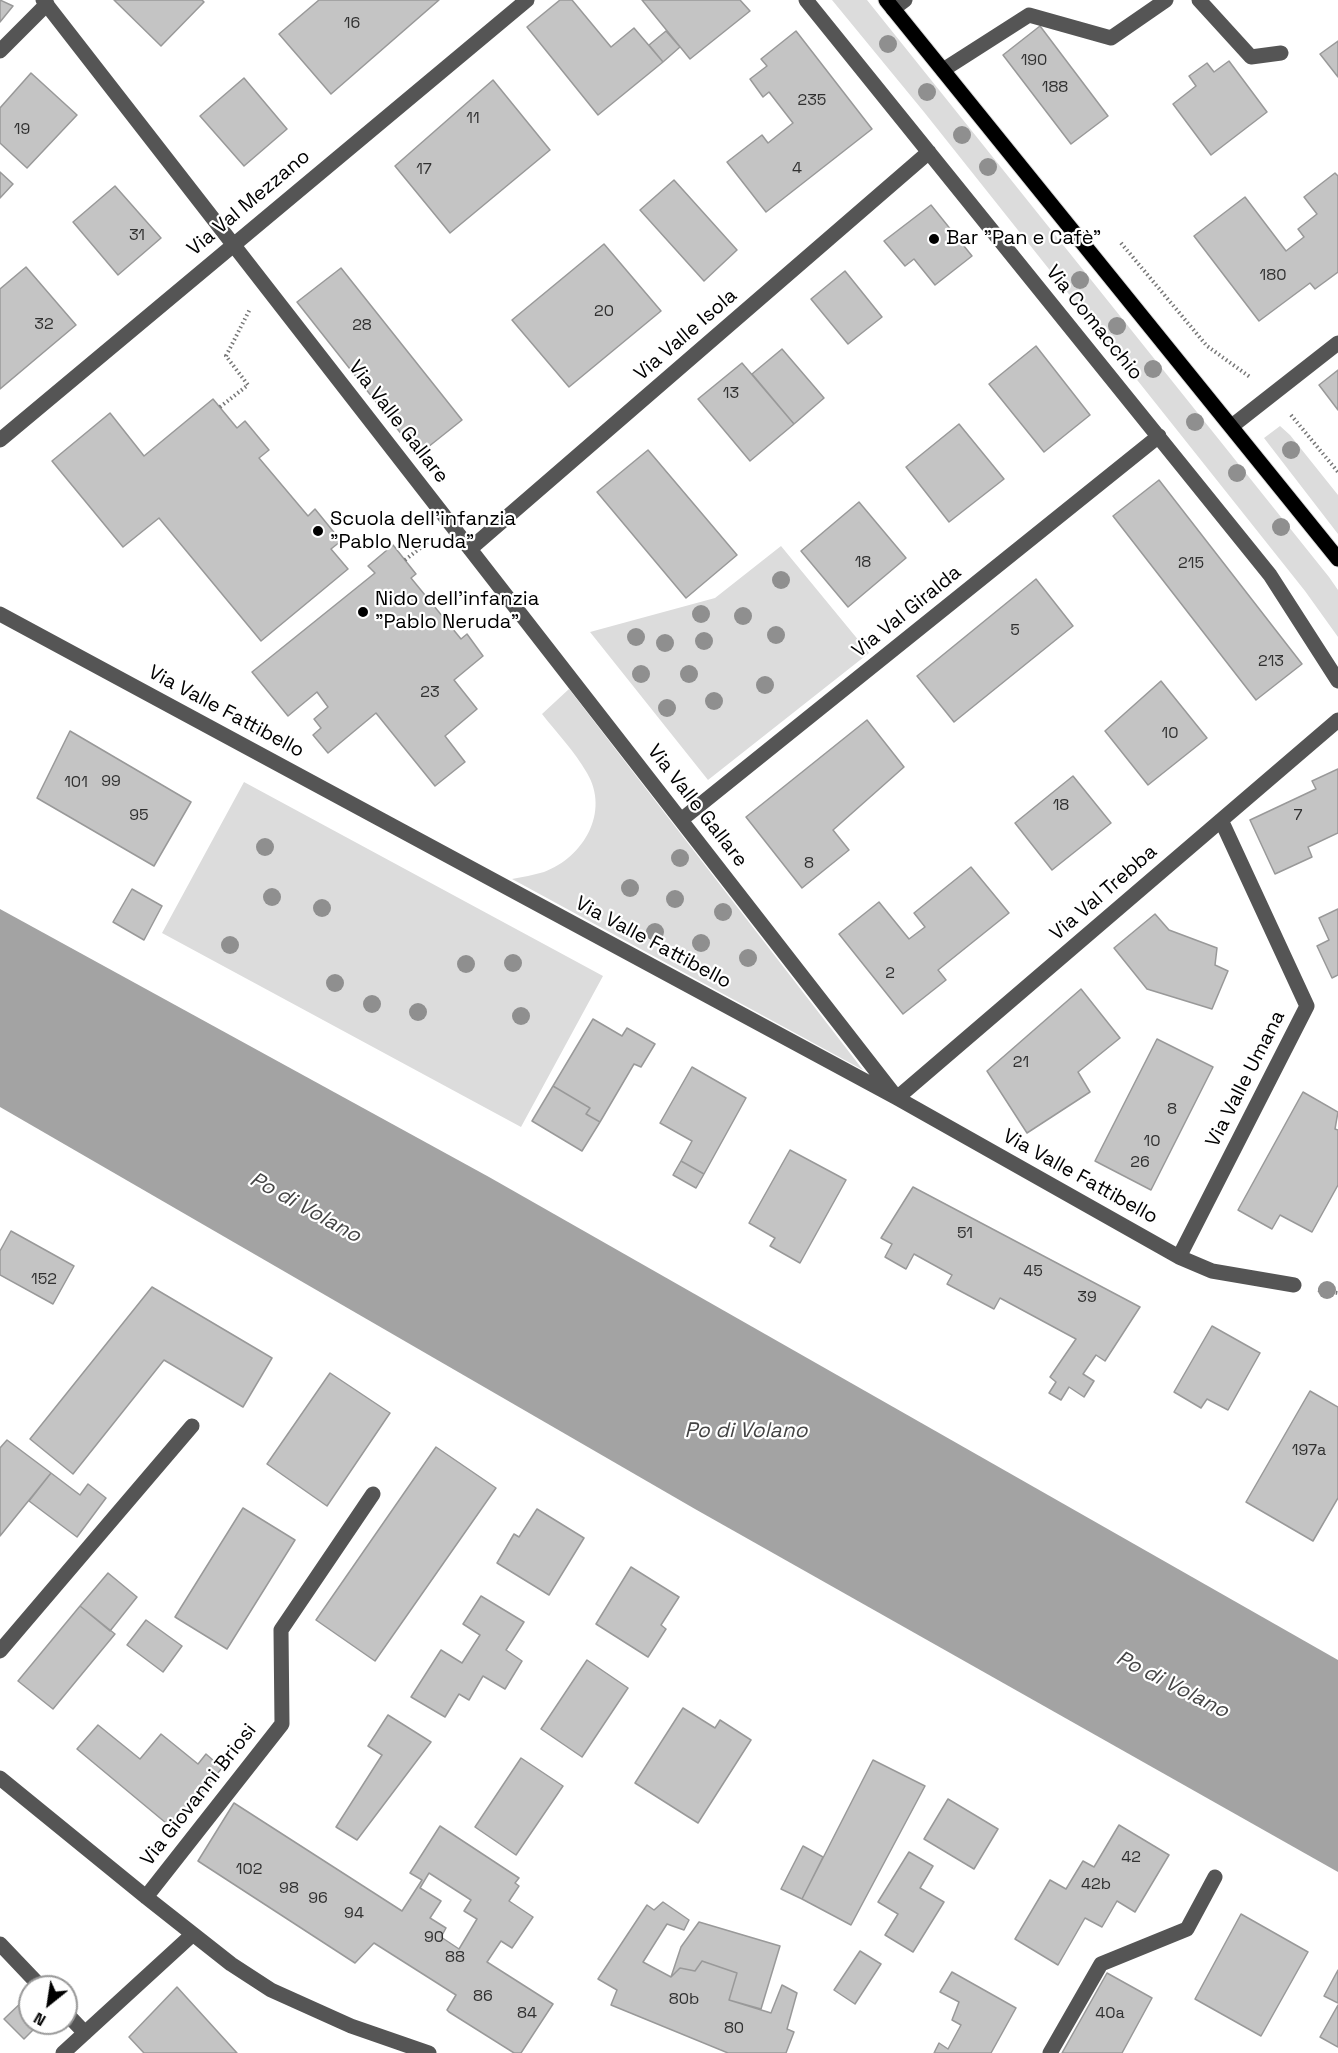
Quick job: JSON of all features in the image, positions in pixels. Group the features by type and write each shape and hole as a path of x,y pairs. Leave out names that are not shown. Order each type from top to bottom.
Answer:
{"main road":[{"path":"895,3 943,70 1338,559"}],"street":[{"name":"Via Val Mezzano","path":"0,440 233,243 527,0"},
{"name":"Via Comacchio","path":"806,0 1270,575 1338,681"},
{"path":"943,70 1029,15 1111,38 1166,0"},
{"path":"1199,0 1251,57 1281,53"},
{"name":"Via Valle Gallare","path":"45,2 897,1098"},
{"path":"0,51 45,2"},
{"name":"Via Valle Isola","path":"470,549 929,152"},
{"path":"1232,426 1338,343"},
{"name":"Via Val Giralda","path":"681,820 1159,436"},
{"name":"Via Valle Fattibello","path":"0,614 897,1098 1179,1257 1212,1271 1294,1286"},
{"name":"Via Val Trebba","path":"897,1098 1338,720"},
{"name":"Via Valle Umana","path":"1179,1257 1307,1006 1221,820"},
{"path":"0,1651 192,1426"},
{"name":"Via Giovanni Briosi","path":"146,1897 282,1724 281,1630 373,1494"},
{"name":"Via Giovanni Briosi","path":"0,1778 146,1897 251,1977 306,2007 429,2053"},
{"path":"1050,2053 1101,1964 1187,1929 1215,1877"},
{"path":"63,2053 193,1934"},
{"path":"0,1944 30,1975"},
{"path":"78,2026 85,2033"}],"path":[{"path":"1116,237 1207,346 1273,394 1338,472"},
{"path":"220,407 248,385 226,356 254,302 269,290"}],"shaded area":[{"path":"832,0 867,0 1329,577 1338,590 1338,637 1305,591 924,112"},
{"path":"1280,426 1290,435 1338,495 1338,534 1264,438"},
{"path":"781,546 869,653 708,780 590,632 715,598"},
{"path":"569,689 863,1070 512,879 544,872 571,856 589,832 594,818 596,803 587,773 542,714"},
{"path":"244,782 603,976 521,1127 162,933"}],"water":[{"name":"Po di Volano","path":"0,909 489,1177 1338,1660 1338,1872 695,1509 0,1107"}],"building":[{"path":"0,0 13,6 0,22"},
{"path":"114,0 202,0 204,2 161,46"},
{"path":"319,0 439,0 331,94 279,34"},
{"path":"560,0 572,0 611,47 634,28 663,62 598,115 527,27"},
{"path":"642,0 740,0 750,11 690,59"},
{"path":"1040,26 1108,116 1071,144 1003,55"},
{"path":"666,31 680,47 663,62 649,45"},
{"path":"796,31 872,129 766,212 727,162 762,135 768,143 793,123 769,92 763,97 750,79 767,66 761,59"},
{"path":"1338,41 1338,77 1320,54"},
{"path":"1229,61 1267,112 1211,155 1173,104 1196,86 1189,76 1207,63 1214,72"},
{"path":"31,73 77,115 27,168 0,143 0,108"},
{"path":"244,78 287,129 244,166 200,116"},
{"path":"493,80 550,150 450,233 395,166"},
{"path":"0,172 13,184 0,198"},
{"path":"1335,173 1338,176 1338,272 1315,289 1310,283 1259,321 1194,236 1245,197 1286,251 1304,237 1298,229 1317,214 1304,197"},
{"path":"674,180 737,250 704,281 640,210"},
{"path":"115,186 161,238 118,275 73,222"},
{"path":"931,205 972,256 935,285 914,259 905,266 884,241"},
{"path":"604,244 661,311 569,387 512,320"},
{"path":"26,267 76,325 0,389 0,289"},
{"path":"341,268 462,420 418,455 297,302"},
{"path":"845,271 882,317 848,344 811,299"},
{"path":"1036,346 1090,415 1044,452 989,384"},
{"path":"782,349 824,398 794,424 752,374"},
{"path":"742,363 794,424 750,461 698,399"},
{"path":"1338,370 1338,410 1319,385"},
{"path":"213,399 237,428 245,421 269,450 259,458 308,516 315,509 341,541 331,549 348,569 261,641 159,518 123,547 52,461 110,413 144,456"},
{"path":"959,424 1004,479 949,522 906,467"},
{"path":"648,450 737,555 686,598 597,492"},
{"path":"1159,480 1302,664 1256,700 1113,516"},
{"path":"859,502 906,558 848,607 801,551"},
{"path":"393,545 416,574 411,578 461,639 467,634 483,656 454,680 477,709 445,736 465,762 435,786 376,713 328,753 313,735 321,728 314,719 328,707 317,692 288,716 252,672 375,573 368,566"},
{"path":"1036,579 1073,626 954,722 917,676"},
{"path":"1161,681 1207,738 1148,785 1105,731"},
{"path":"867,720 904,767 833,830 849,850 802,888 746,817"},
{"path":"70,731 191,802 154,866 37,798"},
{"path":"1338,769 1338,833 1308,847 1312,857 1275,874 1250,820 1316,789 1312,781"},
{"path":"1073,776 1111,823 1052,870 1015,823"},
{"path":"971,867 1009,913 938,970 946,980 903,1014 839,934 879,902 909,939 925,927 914,913"},
{"path":"132,889 162,906 144,940 113,922"},
{"path":"1338,909 1338,975 1332,978 1317,946 1329,940 1319,918"},
{"path":"1155,914 1169,930 1217,948 1215,965 1228,971 1212,1009 1147,989 1114,948"},
{"path":"1081,989 1120,1038 1078,1072 1090,1092 1027,1133 987,1071"},
{"path":"593,1019 622,1036 627,1028 655,1044 641,1067 634,1064 600,1122 586,1114 590,1108 553,1086"},
{"path":"1157,1039 1213,1067 1151,1190 1095,1161"},
{"path":"692,1067 746,1098 704,1174 681,1161 692,1141 660,1123"},
{"path":"553,1086 590,1108 586,1114 600,1122 582,1151 532,1121"},
{"path":"1303,1092 1338,1112 1335,1129 1338,1130 1338,1185 1312,1232 1280,1215 1272,1229 1238,1210"},
{"path":"790,1150 846,1180 800,1263 770,1246 775,1238 749,1223"},
{"path":"681,1161 704,1174 696,1188 673,1175"},
{"path":"913,1187 1140,1307 1105,1361 1096,1355 1083,1374 1094,1381 1084,1397 1069,1387 1061,1400 1049,1393 1056,1382 1050,1377 1076,1339 1000,1298 994,1309 947,1284 952,1275 914,1254 906,1269 885,1257 892,1244 881,1238"},
{"path":"11,1231 74,1266 53,1304 0,1275 0,1251"},
{"path":"152,1287 272,1358 243,1407 164,1360 73,1474 30,1439"},
{"path":"1212,1326 1260,1353 1228,1410 1207,1399 1201,1408 1174,1392"},
{"path":"330,1373 390,1413 327,1506 267,1464"},
{"path":"1310,1391 1338,1407 1338,1498 1313,1541 1246,1502"},
{"path":"7,1440 51,1473 0,1536 0,1448"},
{"path":"436,1447 496,1488 375,1661 316,1620"},
{"path":"51,1473 80,1495 88,1484 106,1498 77,1537 29,1501"},
{"path":"243,1508 295,1540 227,1649 175,1617"},
{"path":"537,1509 584,1538 549,1595 497,1563 514,1534 519,1537"},
{"path":"631,1567 679,1597 661,1625 666,1629 648,1657 596,1624"},
{"path":"108,1573 137,1597 110,1631 80,1606"},
{"path":"481,1596 524,1622 506,1650 522,1661 505,1689 483,1676 469,1700 459,1694 445,1717 411,1697 441,1650 462,1663 480,1635 463,1624"},
{"path":"80,1606 115,1634 53,1709 18,1681"},
{"path":"146,1620 182,1646 163,1672 127,1645"},
{"path":"587,1660 628,1688 582,1757 541,1729"},
{"path":"683,1708 715,1728 720,1720 751,1740 698,1823 635,1783"},
{"path":"388,1715 431,1742 357,1840 336,1827 382,1755 368,1746"},
{"path":"98,1725 140,1759 161,1734 198,1764 206,1754 222,1768 172,1828 77,1749"},
{"path":"521,1758 563,1786 516,1855 475,1827"},
{"path":"873,1760 925,1786 851,1925 802,1899"},
{"path":"948,1799 998,1829 974,1869 924,1839"},
{"path":"234,1803 402,1911 422,1880 410,1873 440,1826 519,1878 515,1883 519,1886 509,1901 533,1917 512,1948 501,1941 487,1962 553,2004 521,2053 514,2053 447,2010 456,1995 374,1943 355,1963 198,1861","holes":["429,1873 471,1900 464,1911 477,1919 459,1949 441,1937 446,1928 430,1918 441,1901 420,1888"]},
{"path":"1119,1825 1169,1855 1135,1912 1117,1901 1102,1927 1085,1918 1058,1965 1015,1939 1050,1880 1066,1889 1083,1861 1094,1867"},
{"path":"803,1846 823,1857 802,1899 781,1889"},
{"path":"909,1852 933,1866 920,1888 944,1902 913,1952 885,1935 898,1914 878,1902"},
{"path":"663,1902 689,1920 684,1930 667,1924 643,1962 671,1977 680,1968 695,1971 702,1961 737,1973 729,2000 771,2013 782,1985 797,1993 787,2029 794,2032 786,2053 728,2053 611,2005 617,1990 598,1979 647,1905 654,1910"},
{"path":"1241,1914 1308,1952 1261,2036 1195,1999"},
{"path":"699,1922 780,1946 761,2009 729,2000 737,1973 702,1961 695,1971 680,1968 671,1977 681,1947"},
{"path":"860,1951 881,1964 855,2004 834,1990"},
{"path":"1338,1970 1338,2003 1324,1996"},
{"path":"952,1972 1016,2008 991,2053 934,2053 939,2043 948,2049 961,2025 952,2020 959,2002 940,1992"},
{"path":"1107,1973 1152,1998 1122,2053 1062,2053"},
{"path":"177,1987 237,2053 144,2053 129,2037"},
{"path":"1338,2005 1338,2047 1320,2037"},
{"path":"18,2006 18,2033 4,2019"}],"place":[{"name":"Bar \"Pan e Cafè\"","path":"934,239"},
{"name":"Scuola dell'infanzia \"Pablo Neruda\"","path":"318,531"},
{"name":"Nido dell'infanzia \"Pablo Neruda\"","path":"363,612"}]}
